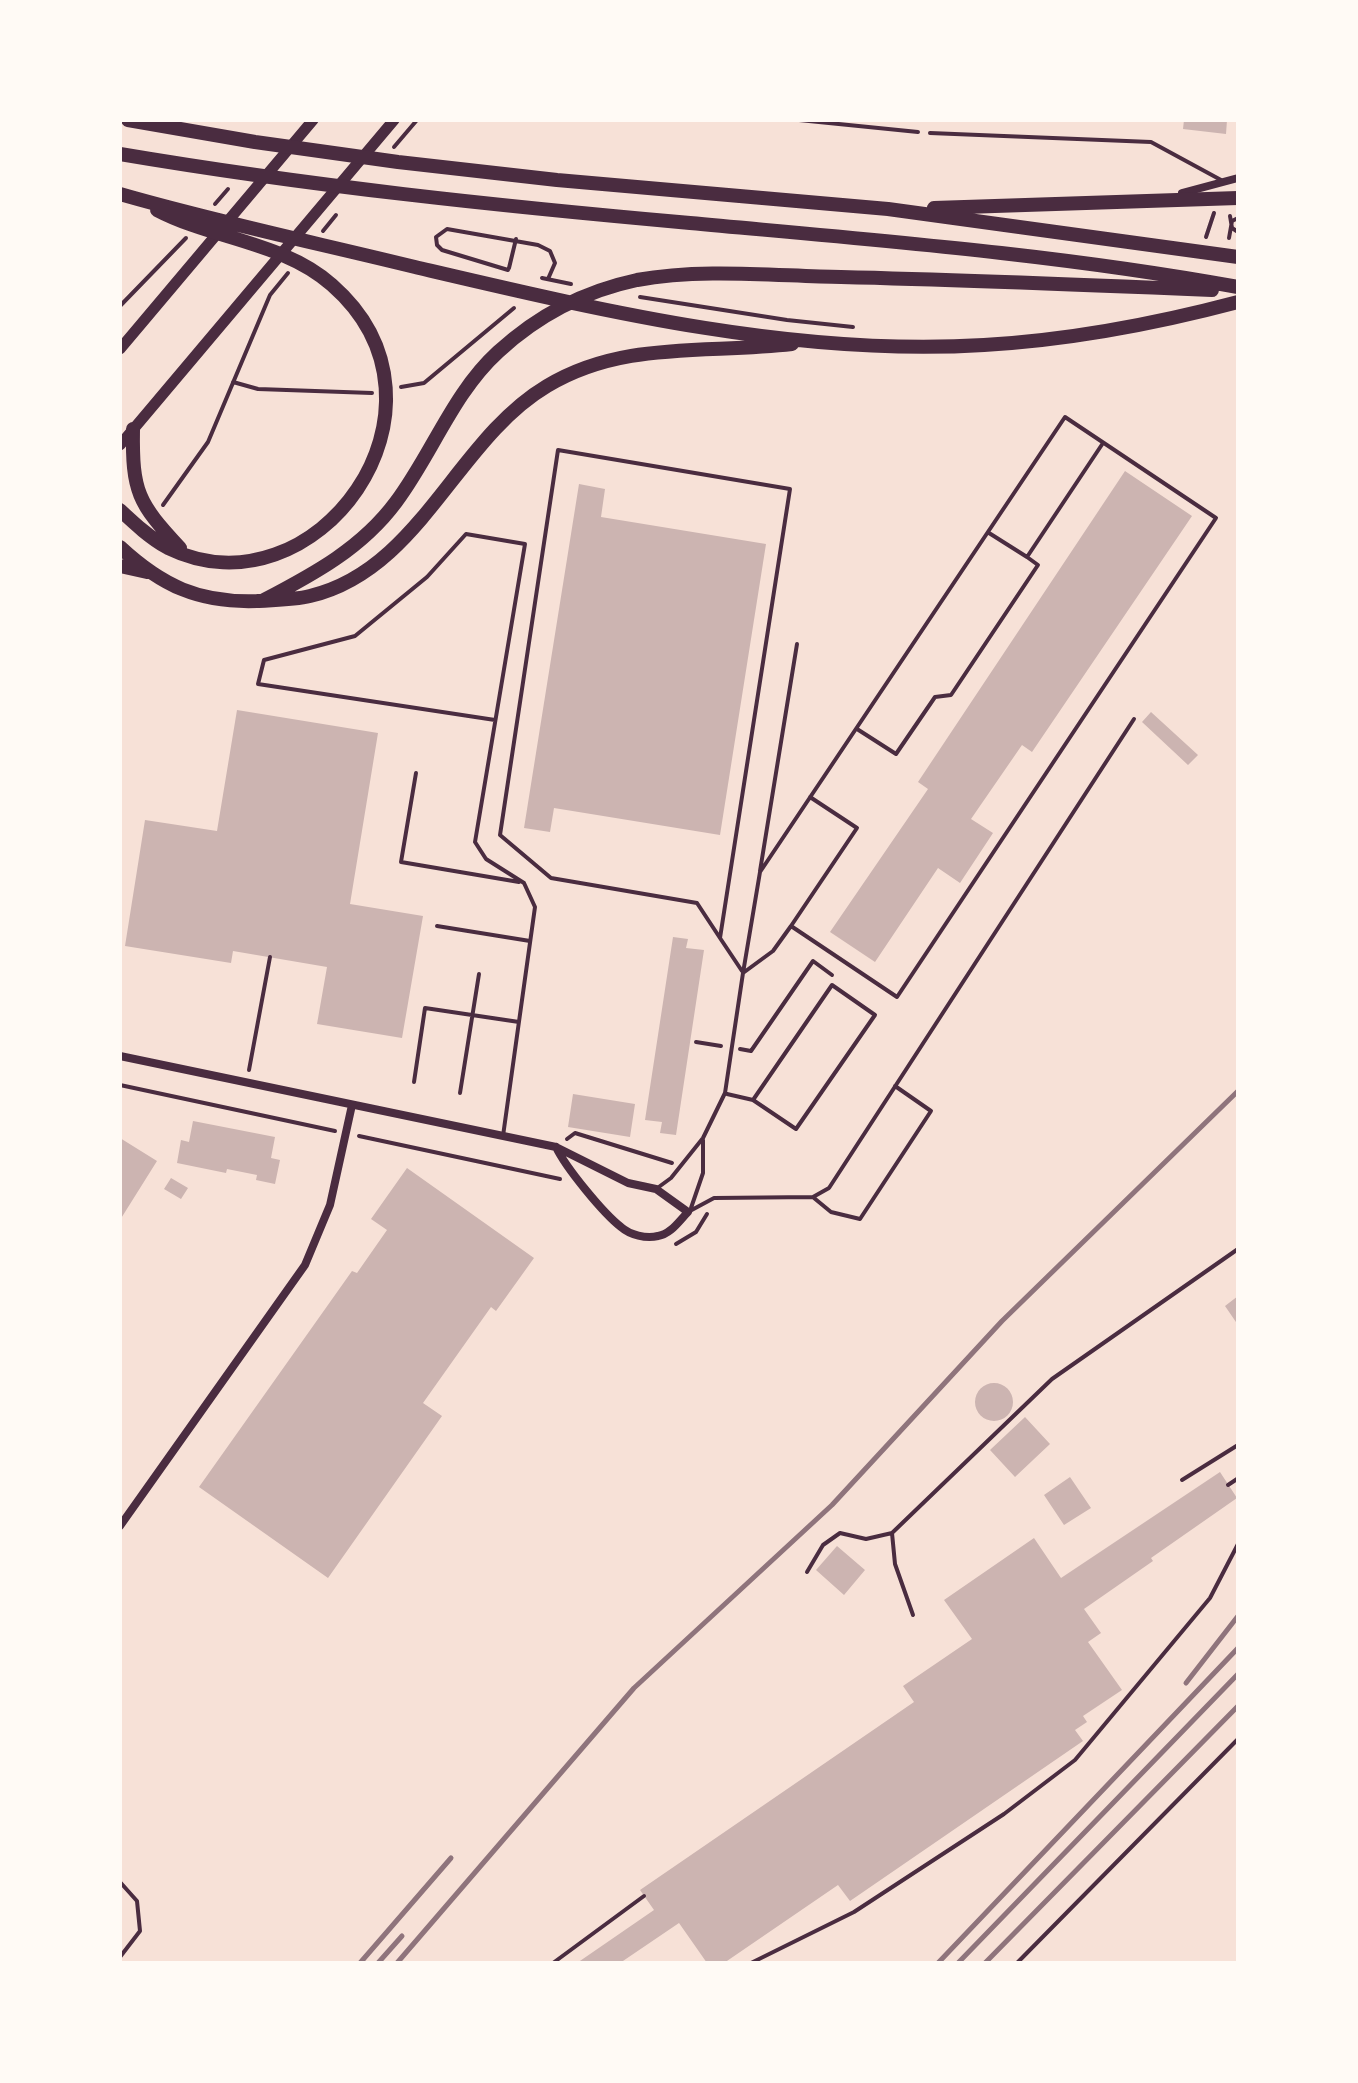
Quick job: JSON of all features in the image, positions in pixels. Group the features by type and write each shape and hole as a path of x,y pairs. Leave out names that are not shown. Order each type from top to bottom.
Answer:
{"highway":[{"path":"128,120 398,162 888,209 1238,257"},
{"path":"148,120 164,126"},
{"path":"120,154 229,173 374,191 961,248 1116,267 1238,289"},
{"path":"120,194 258,247 334,286 357,312 377,346 388,389 384,427 371,466 356,493 327,523 285,549 257,559 222,561 186,555 155,532 135,524 120,510"},
{"path":"888,209 1238,198"},
{"path":"191,219 322,242 517,299 757,335 826,341 892,346 983,345 1148,324 1238,302"},
{"path":"264,600 338,559 370,533 396,502 468,386 495,355 531,324 588,294 639,280 692,276 1238,289"},
{"path":"120,547 126,564 206,598 234,602 311,596 362,571 415,526 487,435 513,410 547,386 586,366 607,358 658,350 739,350 826,341"},
{"path":"133,429 133,475 152,511 155,532"}],"main road":[{"path":"120,348 313,120"},
{"path":"120,445 394,120"}],"street":[{"path":"1182,193 1238,178"},
{"path":"120,1056 556,1147 628,1182 656,1190 688,1212 668,1233 656,1238 638,1236 621,1228 564,1162 556,1147"},
{"path":"120,1526 305,1265 330,1205 352,1105"}],"lane":[{"path":"930,133 1151,142 1224,182"},
{"path":"760,872 1065,417 1216,518 898,997 790,926"},
{"path":"1027,557 1104,443"},
{"path":"720,938 790,489 558,450 500,835 551,878 698,902 720,938 743,973"},
{"path":"856,728 896,754 936,697 951,696 1038,565 989,532"},
{"path":"496,720 258,684 264,660 355,636 427,577 466,534 525,544 496,720 475,842 486,859 524,883 535,907 503,1136"},
{"path":"656,1190 703,1138 725,1093 797,644"},
{"path":"688,1212 714,1198 812,1198 829,1188 1134,719"},
{"path":"416,773 401,862 524,883"},
{"path":"743,973 773,951 857,828 810,796"},
{"path":"436,926 530,941"},
{"path":"460,1093 479,974"},
{"path":"725,1093 753,1100 796,1129 875,1015 832,985 753,1100"},
{"path":"414,1082 425,1008 519,1022"},
{"path":"812,1198 831,1212 860,1219 931,1111 896,1086"},
{"path":"688,1212 704,1173 703,1138"},
{"path":"635,1248 638,1236"},
{"path":"808,1572 823,1546 840,1533 866,1539 892,1534 1052,1379 1238,1248"},
{"path":"1182,1480 1238,1445"},
{"path":"892,1534 895,1564 913,1615"},
{"path":"751,1963 854,1912 1004,1814 1076,1760 1210,1598 1238,1544"},
{"path":"553,1963 644,1896"}],"path":[{"path":"799,120 930,133"},
{"path":"1202,251 1224,182"},
{"path":"322,242 341,209"},
{"path":"1234,219 1232,228 1238,232"},
{"path":"1234,219 1229,238 1238,240"},
{"path":"522,273 442,250 436,245 436,237 446,229 516,239 550,251 554,263 550,278 538,287"},
{"path":"508,270 516,239"},
{"path":"152,511 184,479 208,442 270,295 301,267"},
{"path":"388,389 424,383 517,299"},
{"path":"696,307 858,327"},
{"path":"233,382 258,389 374,392"},
{"path":"247,1082 270,957"},
{"path":"696,1042 751,1051 813,960 832,973 832,985"},
{"path":"120,1084 561,1179"},
{"path":"556,1147 574,1133 678,1165"},
{"path":"670,1246 696,1232 714,1198"},
{"path":"1228,1485 1237,1478"},
{"path":"1017,1963 1238,1738"},
{"path":"120,1882 137,1901 140,1931 120,1957"}],"building":[{"path":"1184,120 1227,120 1226,134 1183,129"},
{"path":"1125,471 1192,516 1032,752 1022,745 971,819 993,833 960,883 938,868 875,962 830,932 928,789 918,782"},
{"path":"579,484 605,489 601,517 766,544 720,835 554,808 550,832 524,828"},
{"path":"237,710 378,733 350,904 423,916 402,1038 317,1024 327,967 233,951 231,963 125,946 145,820 217,831"},
{"path":"1151,712 1198,755 1188,765 1142,722"},
{"path":"673,937 688,939 686,948 704,950 676,1135 660,1133 662,1122 645,1120"},
{"path":"573,1094 635,1104 630,1137 568,1127"},
{"path":"193,1121 275,1137 271,1158 280,1160 275,1184 256,1180 257,1175 177,1163 181,1140 189,1142"},
{"path":"120,1138 157,1161 120,1220"},
{"path":"407,1168 534,1258 496,1311 491,1307 423,1403 442,1416 328,1578 199,1487 352,1271 357,1273 387,1230 371,1219"},
{"path":"171,1178 188,1188 181,1199 164,1189"},
{"path":"1238,1296 1238,1325 1225,1306"},
{"path":"994,1383 1007,1389 1013,1402 1007,1415 994,1421 981,1415 975,1402 981,1389"},
{"path":"1025,1417 1050,1444 1015,1477 990,1450"},
{"path":"1220,1472 1237,1498 1084,1609 1101,1633 1088,1642 1122,1690 1083,1716 1087,1722 1075,1730 1083,1741 850,1901 838,1885 724,1963 707,1963 679,1923 620,1963 577,1963 654,1910 640,1890 914,1702 903,1686 972,1639 944,1600 1034,1538 1061,1578"},
{"path":"1070,1477 1091,1508 1064,1525 1044,1495"},
{"path":"837,1546 865,1570 844,1595 816,1570"}],"railway":[{"path":"397,1963 634,1688 832,1505 1002,1321 1238,1091"},
{"path":"1186,1683 1238,1616"},
{"path":"938,1963 1238,1648"},
{"path":"958,1963 1238,1674"},
{"path":"985,1963 1238,1706"},
{"path":"360,1963 451,1858"},
{"path":"378,1963 402,1936"}]}
